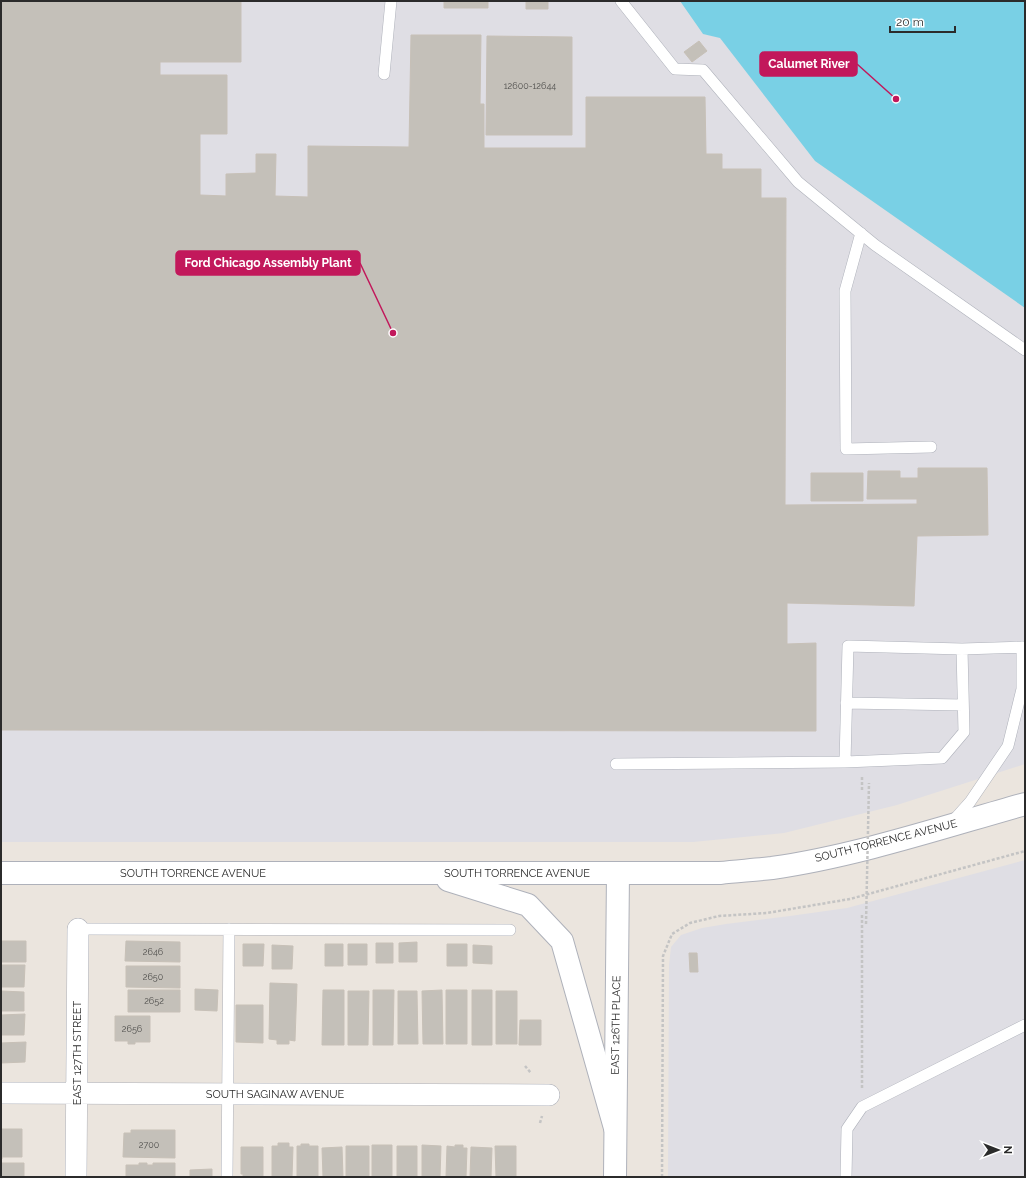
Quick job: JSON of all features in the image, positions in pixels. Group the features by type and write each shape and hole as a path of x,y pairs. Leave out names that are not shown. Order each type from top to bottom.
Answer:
{"main road":[{"name":"SOUTH TORRENCE AVENUE","path":"1,873 720,873 773,868 842,854 884,844 1025,804"},
{"path":"428,873 528,905 562,941 615,1128"},
{"name":"EAST 126TH PLACE","path":"615,1177 618,873"}],"street":[{"name":"EAST 127TH STREET","path":"76,1177 78,929"},
{"name":"SOUTH SAGINAW AVENUE","path":"1,1093 549,1095"}],"lane":[{"path":"384,74 391,1"},
{"path":"621,1 675,69 703,70 798,182 875,245 1025,350"},
{"path":"861,233 845,291 846,449 931,448"},
{"path":"845,762 848,646 962,649 1024,647 1023,692 1008,746 970,802 949,825"},
{"path":"616,764 845,762 942,758 964,732 962,649"},
{"path":"846,703 963,705"},
{"path":"78,929 510,930"},
{"path":"226,1177 228,929"},
{"path":"846,1177 847,1129 862,1108 1025,1025"}],"path":[{"path":"866,924 868,783"},
{"path":"662,1177 663,956 672,934 690,923 719,916 767,913 850,899 1025,851"},
{"path":"862,915 862,1108"}],"shaded area":[{"path":"1,1 680,1 703,34 720,37 815,161 1025,308 1025,764 897,805 784,833 693,842 1,842"},
{"path":"1025,860 1025,1177 668,1177 669,965 671,947 681,935 702,928 726,924 847,908"}],"water":[{"path":"680,1 1025,1 1025,308 815,161 720,38 703,34"}],"building":[{"path":"1,1 241,1 241,62 160,62 160,75 227,75 227,134 200,134 200,195 226,196 226,174 256,173 256,154 276,154 275,196 308,197 308,146 409,147 411,35 481,35 480,104 484,104 484,148 586,148 586,97 705,97 706,154 722,154 722,169 761,169 761,198 786,198 785,505 917,504 917,499 867,499 868,471 900,471 900,478 918,478 918,468 987,468 988,535 917,536 914,606 787,603 787,644 816,643 816,731 1,730"},
{"path":"444,1 488,1 488,8 444,8"},
{"path":"526,1 548,1 548,9 526,9"},
{"path":"487,36 572,37 572,135 486,135"},
{"path":"699,41 707,51 692,62 684,52"},
{"path":"811,473 863,473 863,501 811,501"},
{"path":"1,941 26,941 26,962 1,962"},
{"path":"126,941 180,942 180,962 125,961"},
{"path":"417,942 417,962 399,962 399,943"},
{"path":"376,943 393,943 393,963 376,963"},
{"path":"243,944 264,944 263,966 243,966"},
{"path":"325,944 343,944 343,966 325,966"},
{"path":"348,944 367,944 367,965 348,965"},
{"path":"447,944 467,944 467,966 447,966"},
{"path":"272,945 293,946 292,969 272,969"},
{"path":"473,945 492,946 492,964 473,963"},
{"path":"689,953 697,953 698,972 690,972"},
{"path":"1,965 25,965 24,987 1,987"},
{"path":"126,966 180,966 180,988 126,987"},
{"path":"270,983 297,984 295,1041 289,1040 289,1044 277,1044 277,1040 269,1039"},
{"path":"195,989 218,990 217,1011 195,1010"},
{"path":"128,990 180,990 180,1012 128,1012"},
{"path":"323,990 344,990 344,1045 322,1045"},
{"path":"373,990 394,990 393,1045 373,1045"},
{"path":"442,990 443,1044 423,1044 422,991"},
{"path":"446,990 467,990 467,1044 446,1044"},
{"path":"472,990 492,990 492,1045 472,1045"},
{"path":"1,991 24,992 24,1011 1,1011"},
{"path":"348,991 369,991 368,1045 348,1045"},
{"path":"398,991 417,991 418,1044 398,1044"},
{"path":"496,991 517,991 517,1044 496,1044"},
{"path":"236,1005 263,1005 263,1043 236,1042"},
{"path":"25,1014 24,1035 1,1035 1,1015"},
{"path":"115,1016 150,1016 150,1042 135,1042 135,1044 128,1044 128,1041 115,1041"},
{"path":"520,1020 541,1020 541,1045 519,1045"},
{"path":"26,1042 25,1062 1,1063 1,1043"},
{"path":"1,1129 22,1129 22,1157 2,1157 1,1159"},
{"path":"131,1130 175,1130 175,1158 123,1157 124,1133 131,1133"},
{"path":"278,1143 289,1143 289,1147 293,1147 292,1177 272,1177 272,1146 278,1146"},
{"path":"301,1144 318,1146 318,1177 297,1177 297,1146 301,1146"},
{"path":"372,1145 392,1145 392,1177 372,1177"},
{"path":"422,1145 441,1146 440,1177 422,1177"},
{"path":"455,1145 463,1145 463,1148 467,1148 466,1177 446,1177 447,1146 455,1147"},
{"path":"346,1146 369,1146 369,1177 346,1177"},
{"path":"397,1146 417,1146 417,1177 397,1177"},
{"path":"495,1146 516,1146 516,1177 496,1177"},
{"path":"241,1147 263,1147 263,1177 243,1177 243,1174 241,1174"},
{"path":"342,1147 343,1177 323,1177 322,1148"},
{"path":"471,1147 492,1148 491,1177 470,1177"},
{"path":"1,1163 24,1163 24,1177 1,1177"},
{"path":"139,1163 153,1165 153,1163 175,1163 175,1177 126,1177 126,1165 139,1165"},
{"path":"212,1169 212,1177 190,1177 190,1170"}],"place":[{"name":"Calumet River","path":"896,99"},
{"name":"Ford Chicago Assembly Plant","path":"393,333"}]}
